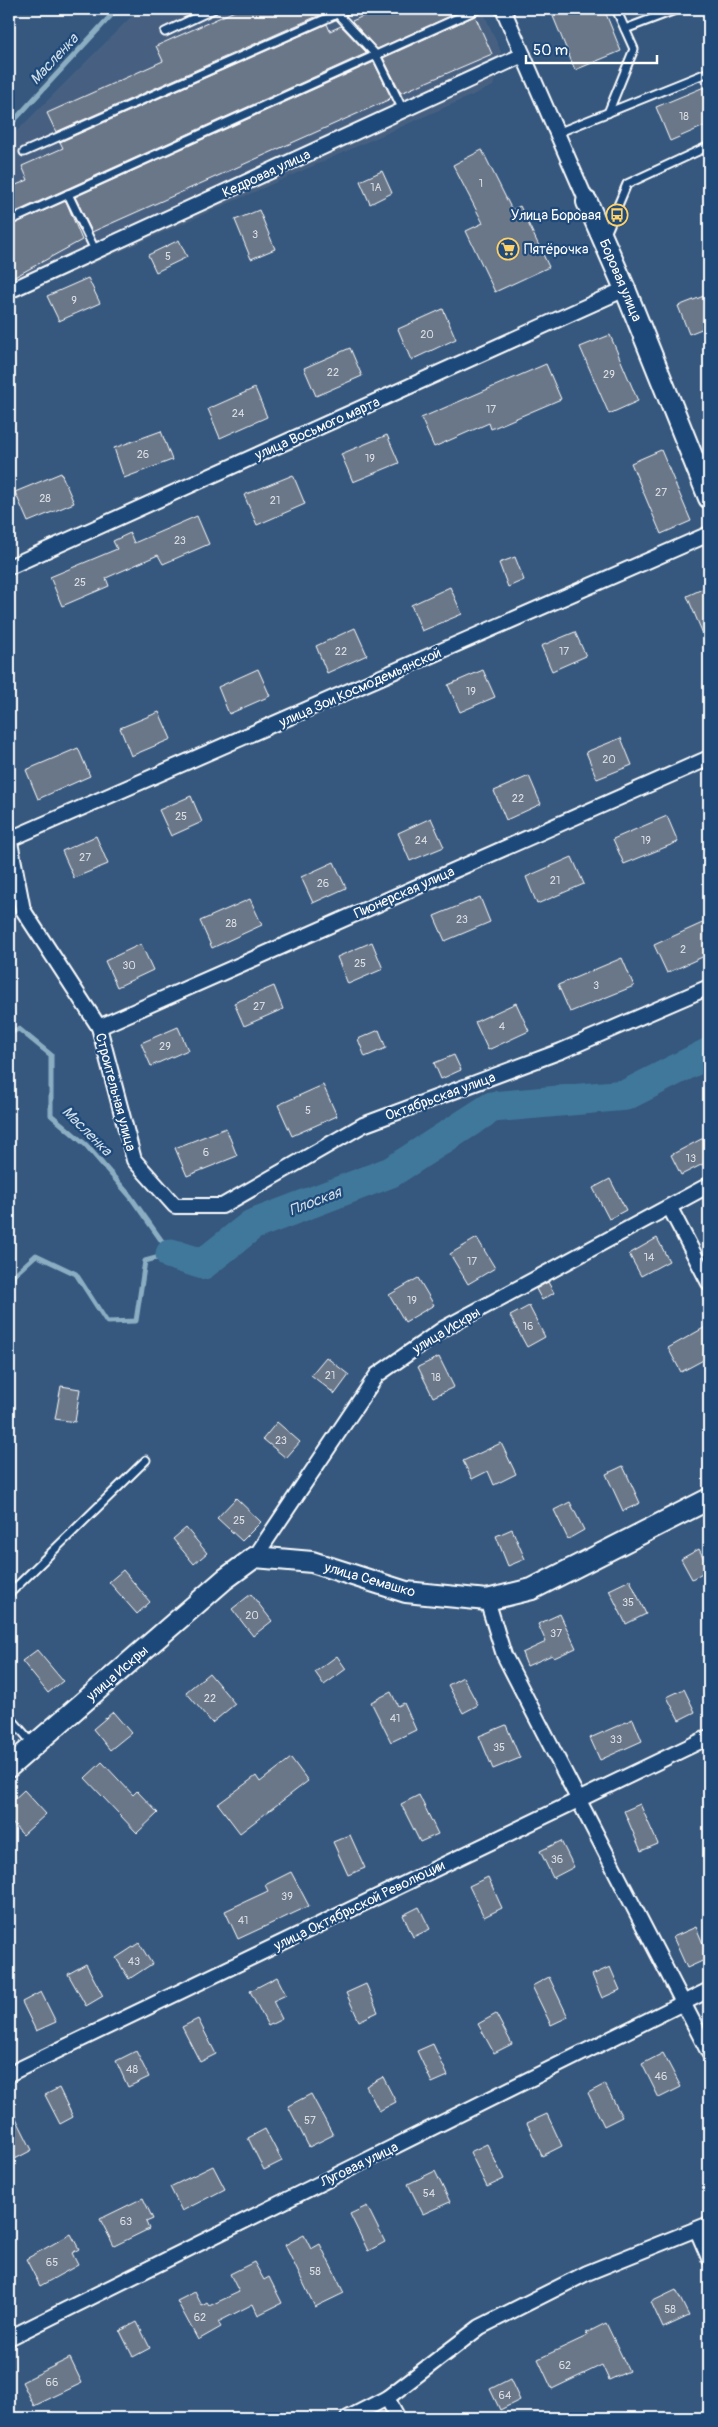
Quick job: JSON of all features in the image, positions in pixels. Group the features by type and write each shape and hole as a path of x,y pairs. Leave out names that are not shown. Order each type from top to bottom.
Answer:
{"main road":[{"name":"Боровая улица","path":"587,202 625,289 709,498"},
{"name":"улица Семашко","path":"255,1557 312,1562 406,1592 488,1600 532,1588 709,1499"},
{"name":"улица Искры","path":"9,1767 225,1579 255,1557"}],"street":[{"name":"Боровая улица","path":"503,9 587,202"},
{"name":"Кедровая улица","path":"9,291 523,55"},
{"name":"улица Восьмого марта","path":"9,567 625,289"},
{"name":"улица Зои Космодемьянской","path":"10,838 709,534"},
{"name":"Пионерская улица","path":"99,1026 709,758"},
{"name":"Строительная улица","path":"10,838 23,910 99,1026 134,1160 176,1206"},
{"name":"Октябрьская улица","path":"176,1206 222,1206 363,1125 561,1051 709,987"},
{"name":"улица Искры","path":"255,1557 377,1376 443,1329 670,1208 709,1185"},
{"path":"670,1208 709,1283"},
{"path":"488,1600 504,1655 580,1798 682,2004 709,2053"},
{"name":"улица Октябрьской Революции","path":"9,2074 709,1737"},
{"name":"Луговая улица","path":"9,2338 709,1990"},
{"path":"348,2418 387,2398 480,2327 587,2273 703,2227 709,2258"},
{"path":"387,2398 398,2418"}],"lane":[{"path":"165,32 214,9"},
{"path":"24,152 335,11 348,9"},
{"path":"9,221 478,9"},
{"path":"608,114 634,48 616,9"},
{"path":"625,29 678,9"},
{"path":"335,11 376,55 403,110"},
{"path":"557,133 709,72"},
{"path":"604,239 627,184 709,146"},
{"path":"68,194 96,252"},
{"path":"9,1594 146,1460"},
{"path":"9,1716 34,1745"}],"shaded area":[{"path":"139,9 482,9 501,52 493,86 9,301 9,139"}],"building":[{"path":"239,9 320,9 322,14 56,132 47,113 163,61 156,46"},
{"path":"379,9 466,9 377,49 352,21"},
{"path":"550,9 604,9 621,51 575,70"},
{"path":"475,16 492,54 401,93 383,58"},
{"path":"327,24 330,31 341,26 367,53 9,215 9,188 28,180 22,166 63,148 60,142"},
{"path":"374,62 391,97 388,100 92,232 75,197"},
{"path":"709,85 709,124 670,141 656,107"},
{"name":"Пятёрочка","path":"482,150 512,210 520,206 549,267 495,292 466,231 483,223 453,165"},
{"path":"382,171 392,193 370,204 360,181"},
{"path":"66,201 82,240 9,280 9,226"},
{"path":"259,210 275,249 251,259 235,220"},
{"path":"179,240 187,257 156,272 148,255"},
{"path":"88,278 100,303 59,321 47,296"},
{"path":"709,294 709,326 689,334 678,306"},
{"path":"443,309 456,339 411,360 398,329"},
{"path":"610,335 638,401 609,414 580,347"},
{"path":"350,348 362,376 316,396 304,368"},
{"path":"546,364 561,399 491,429 489,423 434,447 421,418"},
{"path":"255,388 267,417 220,438 208,409"},
{"path":"161,431 172,460 124,478 114,448"},
{"path":"387,435 399,463 353,482 341,454"},
{"path":"661,450 691,521 661,534 631,463"},
{"path":"61,473 74,503 28,522 15,492"},
{"path":"293,475 305,504 257,525 244,495"},
{"path":"197,516 209,544 163,564 158,555 106,578 109,586 62,606 50,577 117,549 113,541 130,533 134,543"},
{"path":"515,557 524,580 508,587 499,563"},
{"path":"709,586 709,648 687,596"},
{"path":"450,587 462,614 422,631 411,605"},
{"path":"355,628 367,655 327,673 316,646"},
{"path":"575,632 586,656 552,671 541,646"},
{"path":"258,669 270,696 229,714 218,687"},
{"path":"483,670 495,697 460,712 448,685"},
{"path":"159,712 171,739 131,756 120,728"},
{"path":"621,738 632,765 597,779 586,752"},
{"path":"78,748 90,776 38,799 26,770"},
{"path":"529,776 541,804 506,820 494,791"},
{"path":"191,796 202,822 171,836 159,810"},
{"path":"667,816 678,842 624,864 613,839"},
{"path":"431,818 444,847 410,861 398,833"},
{"path":"96,836 108,864 74,878 62,851"},
{"path":"572,857 584,884 537,904 526,877"},
{"path":"334,862 346,888 313,903 301,877"},
{"path":"480,897 490,922 445,941 434,916"},
{"path":"250,899 262,925 212,948 200,921"},
{"path":"709,920 709,954 667,973 654,945"},
{"path":"372,942 383,969 348,984 337,957"},
{"path":"141,944 153,970 117,987 105,961"},
{"path":"622,958 634,986 570,1012 558,985"},
{"path":"274,986 283,1009 244,1026 234,1003"},
{"path":"516,1003 529,1031 488,1050 475,1022"},
{"path":"178,1027 188,1050 151,1066 141,1043"},
{"path":"379,1030 386,1048 365,1057 358,1039"},
{"path":"454,1055 461,1070 441,1079 434,1063"},
{"path":"323,1085 337,1116 292,1136 278,1105"},
{"path":"226,1128 237,1156 187,1176 175,1148"},
{"path":"709,1135 709,1161 681,1175 671,1155"},
{"path":"610,1179 626,1210 609,1219 593,1188"},
{"path":"477,1238 495,1268 468,1284 450,1254"},
{"path":"657,1238 669,1261 641,1276 629,1254"},
{"path":"418,1278 434,1305 405,1322 389,1295"},
{"path":"548,1282 554,1293 542,1300 536,1289"},
{"path":"529,1306 545,1337 527,1347 510,1316"},
{"path":"709,1325 709,1357 681,1372 668,1348"},
{"path":"326,1357 349,1375 335,1394 311,1375"},
{"path":"439,1357 454,1387 433,1397 418,1367"},
{"path":"61,1386 80,1389 75,1422 55,1419"},
{"path":"277,1422 300,1442 286,1458 263,1439"},
{"path":"501,1443 516,1474 494,1485 488,1471 472,1479 463,1461"},
{"path":"623,1466 640,1503 623,1511 606,1474"},
{"path":"236,1498 261,1522 242,1541 217,1518"},
{"path":"570,1502 584,1530 568,1539 554,1510"},
{"path":"186,1528 207,1553 194,1564 173,1539"},
{"path":"512,1529 525,1559 508,1566 496,1536"},
{"path":"699,1549 709,1569 692,1579 681,1559"},
{"path":"123,1570 150,1602 137,1614 109,1582"},
{"path":"630,1580 646,1614 626,1624 609,1590"},
{"path":"251,1594 272,1621 253,1636 232,1609"},
{"path":"560,1614 576,1648 554,1658 552,1655 527,1666 522,1653 546,1642 538,1624"},
{"path":"37,1650 63,1681 48,1693 22,1661"},
{"path":"337,1656 346,1669 324,1685 315,1672"},
{"path":"209,1673 235,1704 212,1723 186,1692"},
{"path":"463,1677 478,1705 463,1713 448,1685"},
{"path":"684,1689 695,1712 679,1720 667,1697"},
{"path":"391,1692 398,1706 404,1703 416,1730 391,1742 371,1702"},
{"path":"113,1712 131,1733 110,1750 93,1729"},
{"path":"633,1719 642,1741 600,1760 590,1738"},
{"path":"506,1725 520,1758 493,1769 479,1736"},
{"path":"291,1758 308,1781 240,1833 218,1804 256,1776 260,1782"},
{"path":"102,1762 133,1795 137,1791 158,1813 137,1833 85,1778"},
{"path":"24,1790 46,1814 23,1835 9,1820 9,1804"},
{"path":"419,1795 438,1834 420,1842 401,1804"},
{"path":"640,1804 658,1844 641,1851 624,1811"},
{"path":"350,1835 365,1868 348,1875 333,1842"},
{"path":"561,1841 574,1867 553,1878 540,1851"},
{"path":"291,1872 309,1906 238,1939 225,1911 268,1891 265,1885"},
{"path":"488,1877 502,1908 484,1917 469,1886"},
{"path":"419,1907 430,1929 413,1937 403,1915"},
{"path":"696,1927 709,1958 687,1968 673,1937"},
{"path":"139,1943 152,1964 129,1979 116,1958"},
{"path":"86,1964 103,1996 86,2006 68,1974"},
{"path":"610,1967 620,1990 602,1998 592,1975"},
{"path":"277,1977 286,1995 273,2001 282,2019 268,2026 250,1991"},
{"path":"549,1977 568,2017 551,2025 532,1986"},
{"path":"366,1984 378,2012 359,2021 346,1993"},
{"path":"41,1992 56,2022 36,2031 22,2002"},
{"path":"496,2014 512,2044 494,2053 478,2024"},
{"path":"198,2019 216,2054 200,2062 182,2027"},
{"path":"433,2044 448,2076 432,2083 417,2051"},
{"path":"136,2051 149,2077 128,2087 116,2061"},
{"path":"663,2053 681,2087 659,2098 642,2064"},
{"path":"383,2077 396,2102 379,2111 366,2086"},
{"path":"605,2084 622,2117 604,2126 588,2093"},
{"path":"59,2088 73,2117 60,2124 45,2095"},
{"path":"311,2094 333,2135 309,2147 288,2106"},
{"path":"9,2104 32,2150 15,2159 9,2147"},
{"path":"547,2114 562,2146 542,2156 527,2123"},
{"path":"265,2129 282,2161 264,2170 248,2138"},
{"path":"487,2144 504,2179 487,2187 470,2152"},
{"path":"213,2166 225,2189 182,2211 170,2187"},
{"path":"435,2171 450,2202 423,2214 408,2184"},
{"path":"143,2198 153,2219 146,2222 149,2229 114,2246 100,2219"},
{"path":"367,2206 385,2242 368,2251 350,2214"},
{"path":"71,2234 79,2249 72,2253 78,2265 40,2286 26,2259"},
{"path":"304,2235 311,2249 320,2244 344,2293 315,2307 285,2245"},
{"path":"254,2262 264,2280 269,2277 282,2303 258,2315 253,2304 218,2322 221,2327 198,2340 177,2301 195,2292 202,2306 207,2303 209,2306 239,2292 230,2274"},
{"path":"676,2290 689,2316 663,2328 651,2302"},
{"path":"137,2322 150,2348 133,2357 120,2331"},
{"path":"606,2323 629,2371 609,2380 602,2365 552,2389 538,2359 587,2336 586,2333"},
{"path":"70,2358 82,2383 34,2406 22,2382"},
{"path":"510,2379 520,2400 500,2410 490,2389"}],"waterway":[{"name":"Масленка","path":"9,126 117,9"},
{"name":"Масленка","path":"9,1033 19,1029 51,1055 51,1115 86,1145 130,1196 171,1254 145,1261 136,1321 107,1322 76,1274 36,1255 14,1275 9,1291"},
{"name":"Плоская","path":"171,1254 203,1264 252,1225 391,1172 492,1107 626,1095 709,1053"}],"place":[{"name":"Улица Боровая","path":"617,215"},
{"name":"Пятёрочка","path":"508,249"}]}
